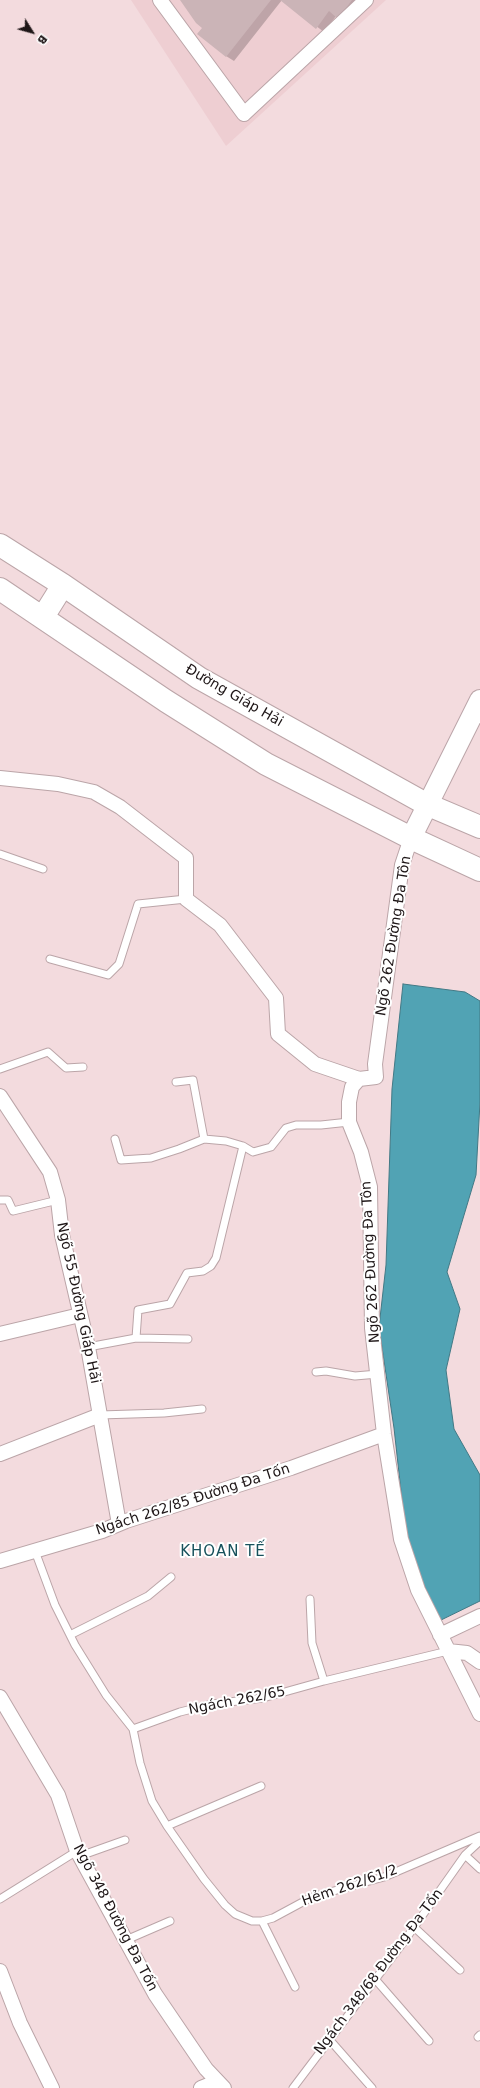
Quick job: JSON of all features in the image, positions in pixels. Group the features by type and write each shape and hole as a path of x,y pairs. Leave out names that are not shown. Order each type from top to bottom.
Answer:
{"highway":[{"name":"Đường Giáp Hải","path":"0,545 63,585 199,678 426,804 480,827"},
{"path":"43,617 63,585"},
{"path":"0,589 166,701 266,764 410,838 480,870"}],"street":[{"path":"160,0 244,114 366,0"},
{"path":"410,838 480,700"},
{"path":"0,778 58,784 94,792 120,807 186,858 186,899 220,925 276,998 278,1034 315,1064 359,1079"},
{"name":"Ngõ 262 Đường Đa Tôn","path":"410,838 402,865 375,1064 376,1077 359,1079 352,1087 349,1102 349,1122 361,1152 370,1187 372,1328 384,1434 401,1539 418,1590 480,1714"},
{"name":"Ngõ 55 Đường Giáp Hải","path":"0,1096 50,1172 58,1200 62,1235 88,1347 119,1524"},
{"path":"0,1334 80,1315"},
{"path":"0,1454 100,1415"},
{"name":"Ngách 262/85 Đường Đa Tốn","path":"0,1561 102,1531 119,1524 291,1468 384,1434"},
{"path":"440,1635 480,1616"},
{"path":"448,1651 466,1653 480,1662"},
{"name":"Ngõ 348 Đường Đa Tốn","path":"0,1697 58,1794 78,1854 155,1994 220,2085"},
{"path":"0,1971 20,2022 52,2088"},
{"path":"202,2088 220,2085"}],"lane":[{"path":"0,854 43,869"},
{"path":"50,959 108,975 120,964 138,904 186,899"},
{"path":"0,1069 48,1052 66,1068 84,1067"},
{"path":"176,1082 193,1080 204,1139"},
{"path":"115,1139 121,1160 151,1158 204,1139 226,1141 243,1146 253,1152 271,1147 286,1128 296,1125 321,1125 349,1122"},
{"path":"136,1338 138,1310 170,1304 187,1273 203,1271 211,1266 216,1258 243,1146"},
{"path":"0,1200 8,1200 14,1211 58,1200"},
{"path":"88,1347 136,1338 188,1338"},
{"path":"316,1372 322,1370 354,1376 378,1374"},
{"path":"100,1415 164,1413 202,1409"},
{"path":"36,1550 55,1604 70,1635 106,1695 133,1729"},
{"path":"70,1635 148,1596 171,1577"},
{"path":"310,1598 312,1643 324,1680"},
{"name":"Ngách 262/65","path":"133,1729 180,1712 212,1704 263,1698 324,1680 448,1651"},
{"name":"Hẻm 262/61/2","path":"133,1729 140,1763 152,1801 167,1826 204,1879 225,1905 235,1914 244,1919 262,1921 273,1918 312,1897 384,1877 480,1836"},
{"path":"167,1826 261,1786"},
{"path":"0,1899 78,1854 125,1840"},
{"name":"Ngách 348/68 Đường Đa Tốn","path":"293,2088 414,1927 464,1855 480,1841"},
{"path":"464,1855 480,1869"},
{"path":"126,1940 170,1921"},
{"path":"262,1921 295,1987"},
{"path":"414,1927 460,1970"},
{"path":"375,1979 429,2041"},
{"path":"330,2039 372,2088"}],"shaded area":[{"path":"131,0 386,0 226,146"}],"water":[{"path":"403,984 465,992 480,1001 480,1102 476,1175 447,1272 460,1309 446,1370 454,1429 480,1475 480,1601 439,1621 407,1545 394,1428 379,1327 386,1265 392,1089"}],"building":[{"path":"180,0 271,0 226,57 197,34 202,28 196,23"},
{"path":"280,0 352,0 338,19 329,11 316,29"}],"district":[{"name":"KHOAN TẾ","path":"223,1552"}]}
